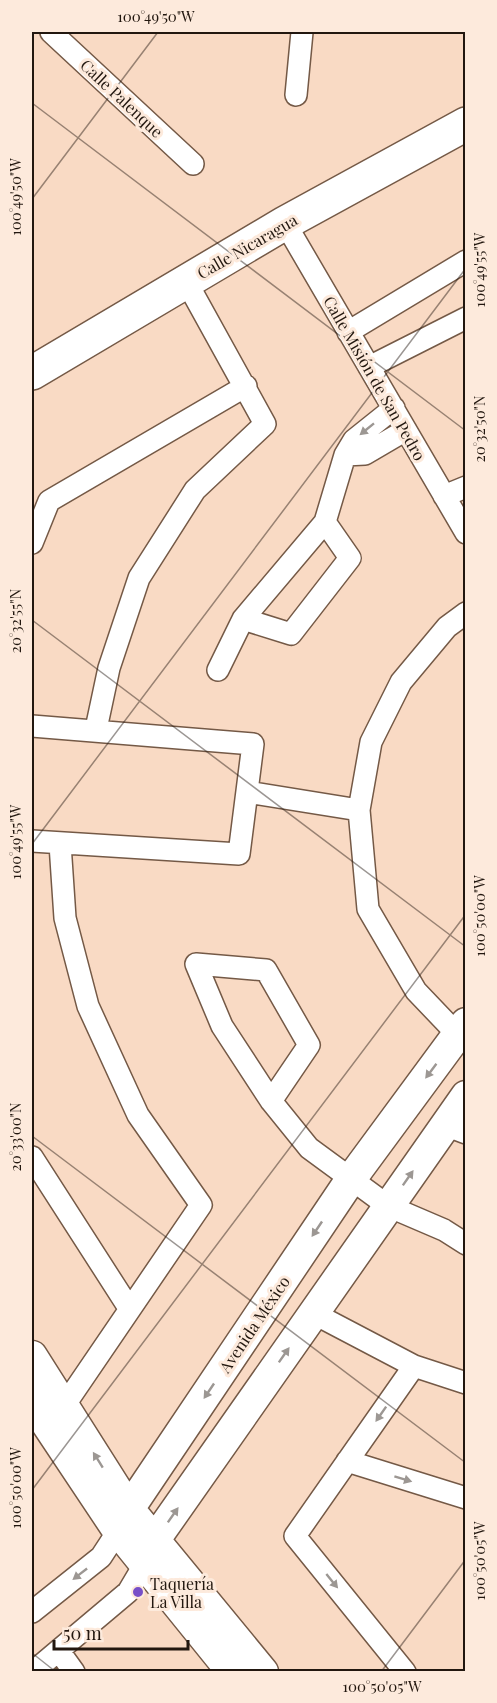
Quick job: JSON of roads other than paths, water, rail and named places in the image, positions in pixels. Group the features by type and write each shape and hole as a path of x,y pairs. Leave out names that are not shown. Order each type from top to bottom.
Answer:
{"main road":[{"name":"Calle Nicaragua","path":"32,385 465,124"},
{"name":"Calle Nicaragua","path":"288,229 465,138"},
{"name":"Calle Nicaragua","path":"32,373 190,288"}],"street":[{"name":"Calle Palenque","path":"51,32 193,164"},
{"path":"296,95 302,32"},
{"name":"Calle Misión de San Pedro","path":"288,229 406,430 454,506 465,533"},
{"path":"348,332 464,266"},
{"path":"96,729 109,668 140,578 195,490 265,424 190,288"},
{"path":"369,367 465,318"},
{"path":"32,543 49,501 246,386"},
{"path":"218,670 243,619 326,522 345,455 354,440 394,408"},
{"path":"345,455 365,454 406,430"},
{"path":"454,506 465,487"},
{"path":"243,619 291,633 350,558 326,522"},
{"path":"462,1029 416,992 368,909 358,810 371,742 401,682 447,627 465,613"},
{"path":"32,726 96,729 253,744 239,854 32,841"},
{"path":"247,792 358,810"},
{"path":"60,844 65,918 88,1006 138,1115 201,1205 64,1406"},
{"path":"271,1101 309,1045 266,970 195,964 222,1026 271,1101 309,1148 388,1206 444,1230 465,1244"},
{"name":"Avenida México","path":"32,1612 101,1557 351,1179 462,1029"},
{"path":"33,1671 128,1592 149,1553 388,1206 455,1129 465,1096"},
{"path":"32,1157 129,1308"},
{"path":"313,1313 414,1366 465,1383"},
{"path":"32,1356 64,1406 124,1520"},
{"path":"405,1671 295,1536 414,1366"},
{"path":"32,1402 149,1553 232,1671"},
{"path":"347,1461 465,1498"},
{"path":"149,1553 263,1671"},
{"path":"59,1651 74,1671"}],"place":[{"name":"Taquería La Villa","path":"138,1592"}]}
